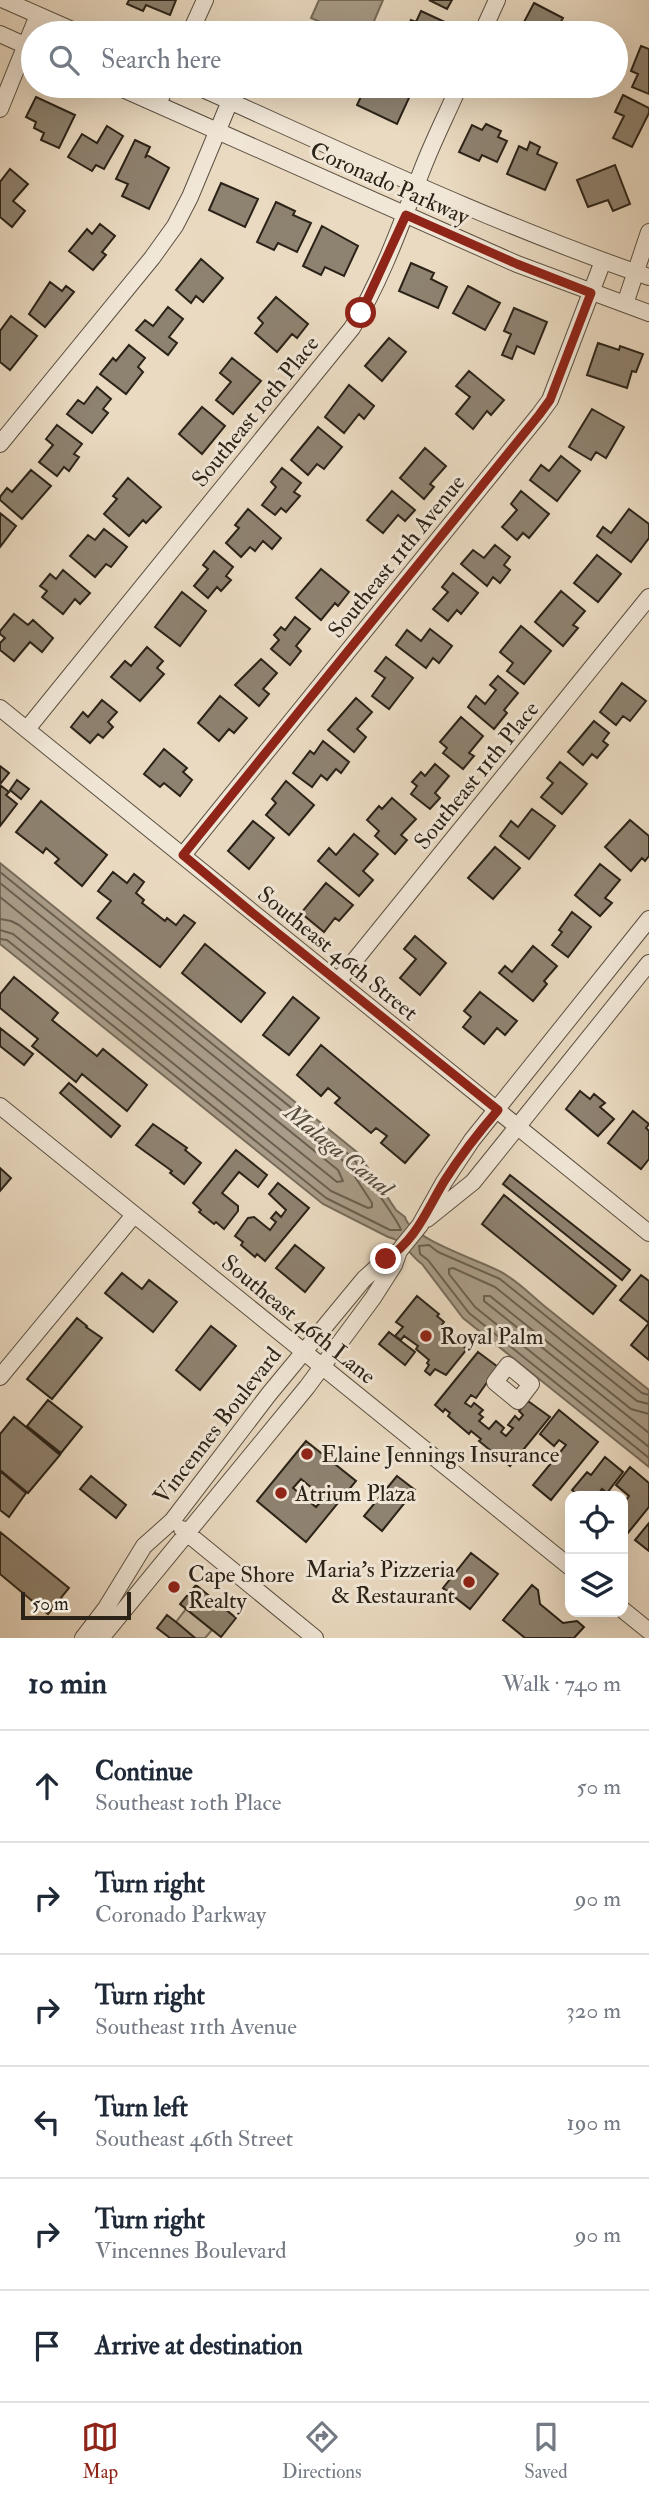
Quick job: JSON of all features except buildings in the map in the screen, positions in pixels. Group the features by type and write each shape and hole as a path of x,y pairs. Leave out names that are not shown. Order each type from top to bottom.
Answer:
{"street":[{"path":"4,0 52,21"},
{"path":"195,21 205,0"},
{"path":"487,21 497,0"},
{"path":"36,21 38,15"},
{"path":"0,34 21,43"},
{"path":"0,109 21,64"},
{"name":"Coronado Parkway","path":"144,98 528,268 649,313"},
{"path":"158,104 161,98"},
{"name":"Coronado Parkway","path":"223,98 417,184 642,275"},
{"name":"Southeast 10th Place","path":"27,729 352,328 406,215 454,98"},
{"path":"0,444 175,226 230,101"},
{"path":"625,304 642,275 649,232"},
{"name":"Southeast 11th Avenue","path":"183,855 550,400 603,261"},
{"name":"Southeast 11th Place","path":"338,981 649,597"},
{"name":"Southeast 46th Street","path":"0,708 649,1233"},
{"name":"Vincennes Boulevard","path":"101,1638 322,1367 373,1298 394,1265 399,1251 420,1225 465,1151 649,919"},
{"name":"Vincennes Boulevard","path":"420,1225 473,1182 649,963"},
{"name":"Southeast 46th Lane","path":"0,1106 565,1563"},
{"path":"0,1377 134,1215"},
{"name":"Vincennes Boulevard","path":"82,1638 106,1608 140,1552 172,1521 234,1438 364,1279 399,1251"},
{"path":"172,1521 315,1638"},
{"path":"628,1614 649,1631"}],"shaded area":[{"path":"186,1609 212,1630 205,1638 195,1638 176,1622"}],"water":[{"path":"319,0 383,0 374,21 318,21 311,18"},
{"name":"Malaga Canal","path":"0,863 358,1153 409,1225 432,1241 491,1267 519,1284 649,1390 649,1467 463,1318 422,1264 403,1245 323,1204 0,944"}],"place":[{"name":"Royal Palm","path":"426,1336"},
{"name":"Elaine Jennings Insurance","path":"307,1454"},
{"name":"Atrium Plaza","path":"281,1493"},
{"name":"Maria's Pizzeria & Restaurant","path":"469,1582"},
{"name":"Cape Shore Realty","path":"174,1587"}],"route":[{"path":"361,313 406,215 591,293 550,400 183,855 498,1110 472,1140 420,1225 399,1251 386,1259"}]}
